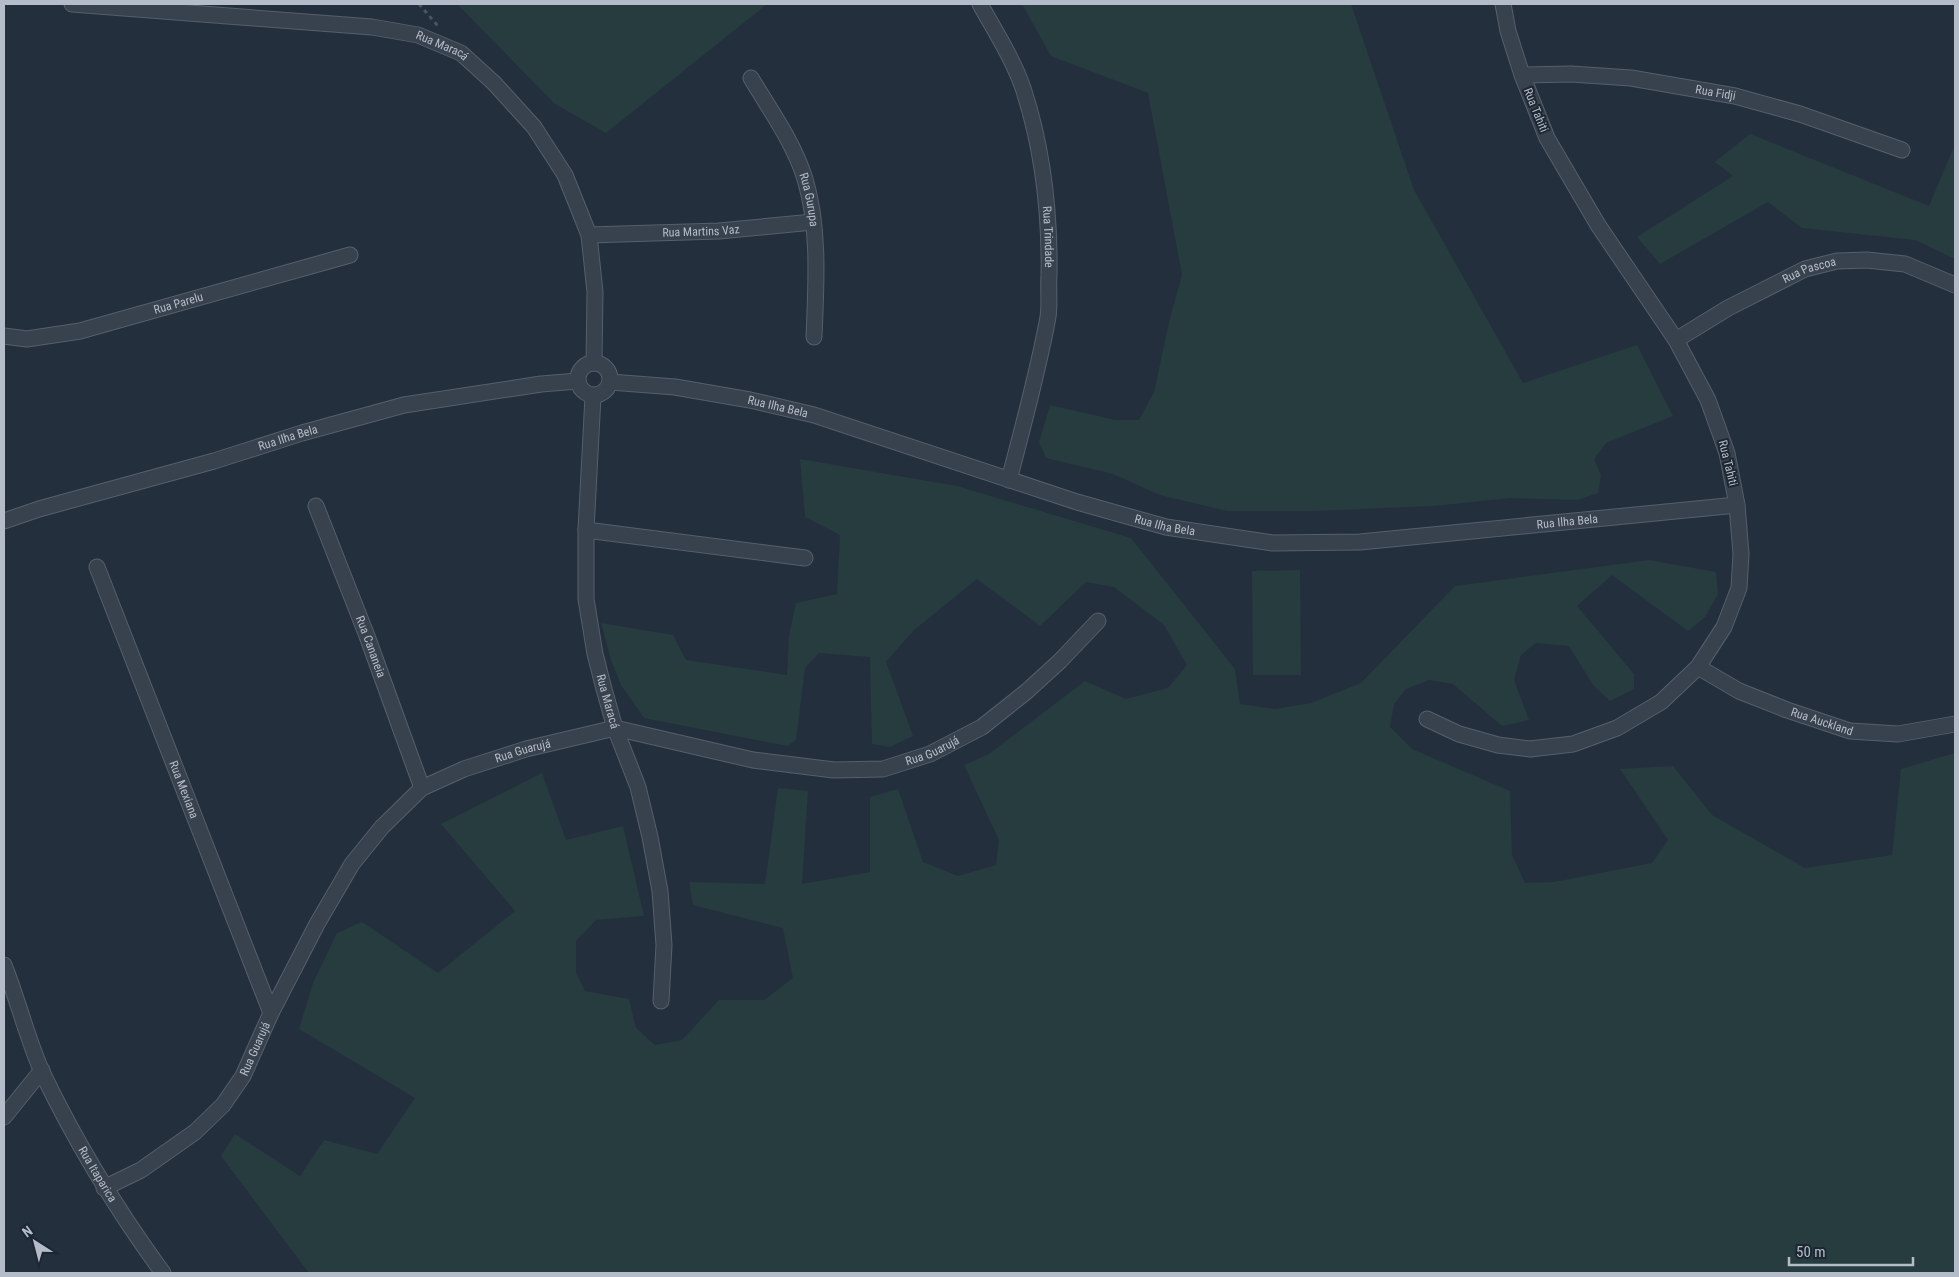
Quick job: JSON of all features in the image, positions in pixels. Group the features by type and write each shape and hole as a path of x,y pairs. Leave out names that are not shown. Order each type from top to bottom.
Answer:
{"street":[{"name":"Rua Maracá","path":"72,4 372,28 418,35 461,53 494,83 534,127 565,175 589,235 595,292 594,363"},
{"name":"Rua Trindade","path":"980,4 999,37 1022,86 1033,124 1044,176 1050,240 1048,315 1031,395 1008,480"},
{"name":"Rua Tahiti","path":"1427,719 1460,734 1498,745 1530,749 1573,744 1617,728 1661,702 1698,667 1724,627 1739,588 1741,554 1737,506 1727,453 1708,400 1676,340 1598,225 1547,138 1522,75 1508,31 1503,4"},
{"name":"Rua Fidji","path":"1522,75 1571,74 1631,78 1735,96 1800,114 1902,150"},
{"name":"Rua Gurupa","path":"751,78 792,146 805,180 813,222 817,268 814,336"},
{"name":"Rua Martins Vaz","path":"589,235 719,231 813,222"},
{"name":"Rua Parelu","path":"4,336 27,339 80,331 350,255"},
{"name":"Rua Pascoa","path":"1676,340 1728,308 1805,269 1837,261 1867,260 1905,264 1955,285"},
{"path":"594,363 605,367 610,377 610,382 605,392 593,396 586,394 582,390 578,376 584,366 594,363"},
{"name":"Rua Ilha Bela","path":"4,521 39,509 214,461 404,405 541,384 578,381"},
{"name":"Rua Ilha Bela","path":"610,382 676,387 750,400 814,415 1077,502 1166,527 1273,543 1360,542 1737,506"},
{"name":"Rua Maracá","path":"593,396 586,530 586,599 595,654 615,728 638,787 650,837 660,891 664,945 661,1001"},
{"name":"Rua Cananeia","path":"316,506 367,636 422,788"},
{"path":"586,530 805,558"},
{"name":"Rua Mexiana","path":"97,567 271,1013"},
{"name":"Rua Guarujá","path":"104,1188 141,1170 195,1132 223,1105 243,1076 271,1013 317,924 352,864 382,827 422,788 464,769 517,752 615,728 753,760 834,770 883,769 930,754 982,727 1026,692 1060,661 1098,621"},
{"name":"Rua Auckland","path":"1698,667 1739,691 1786,710 1850,731 1898,734 1955,724"},
{"name":"Rua Itaparica","path":"4,965 42,1070 75,1137 104,1188 163,1273"},
{"path":"4,1117 42,1070"}],"green space":[{"path":"457,4 767,4 606,133 555,104"},
{"path":"1022,4 1351,4 1414,190 1523,383 1637,345 1673,416 1606,443 1594,459 1601,475 1598,493 1577,500 1510,498 1434,506 1313,511 1227,511 1160,495 1113,474 1046,458 1039,442 1050,405 1115,420 1139,420 1154,392 1170,318 1182,275 1148,93 1051,56"},
{"path":"1750,134 1929,206 1955,144 1955,259 1915,240 1802,228 1768,202 1660,264 1637,237 1733,176 1715,162"},
{"path":"800,459 957,486 1131,538 1235,669 1240,704 1275,709 1311,703 1361,683 1455,586 1649,560 1716,572 1718,594 1705,617 1688,631 1612,575 1577,606 1634,674 1634,689 1610,701 1593,685 1569,646 1536,643 1521,655 1514,680 1529,720 1502,726 1453,684 1429,680 1406,689 1394,704 1390,727 1412,749 1510,791 1512,855 1525,883 1554,882 1652,863 1668,840 1620,769 1673,766 1712,815 1805,868 1892,855 1901,769 1955,753 1955,1273 309,1273 221,1156 235,1134 300,1176 324,1140 377,1154 415,1098 299,1029 313,983 337,933 362,922 438,973 515,911 441,824 542,773 566,840 623,826 644,916 596,920 576,941 576,973 585,991 629,999 636,1028 655,1045 682,1040 719,1000 764,1000 793,978 783,928 693,905 689,882 765,884 778,788 808,791 802,884 870,872 870,797 898,789 923,862 958,876 996,865 999,840 964,765 989,754 1085,681 1126,699 1168,688 1187,665 1164,625 1114,587 1086,582 1040,626 977,579 914,630 886,662 913,736 890,747 872,744 870,657 819,653 805,668 796,740 787,746 644,718 621,685 611,660 601,623 673,635 686,660 787,675 789,636 796,603 837,594 840,535 805,517"},
{"path":"1300,570 1301,675 1253,675 1252,571"}]}
